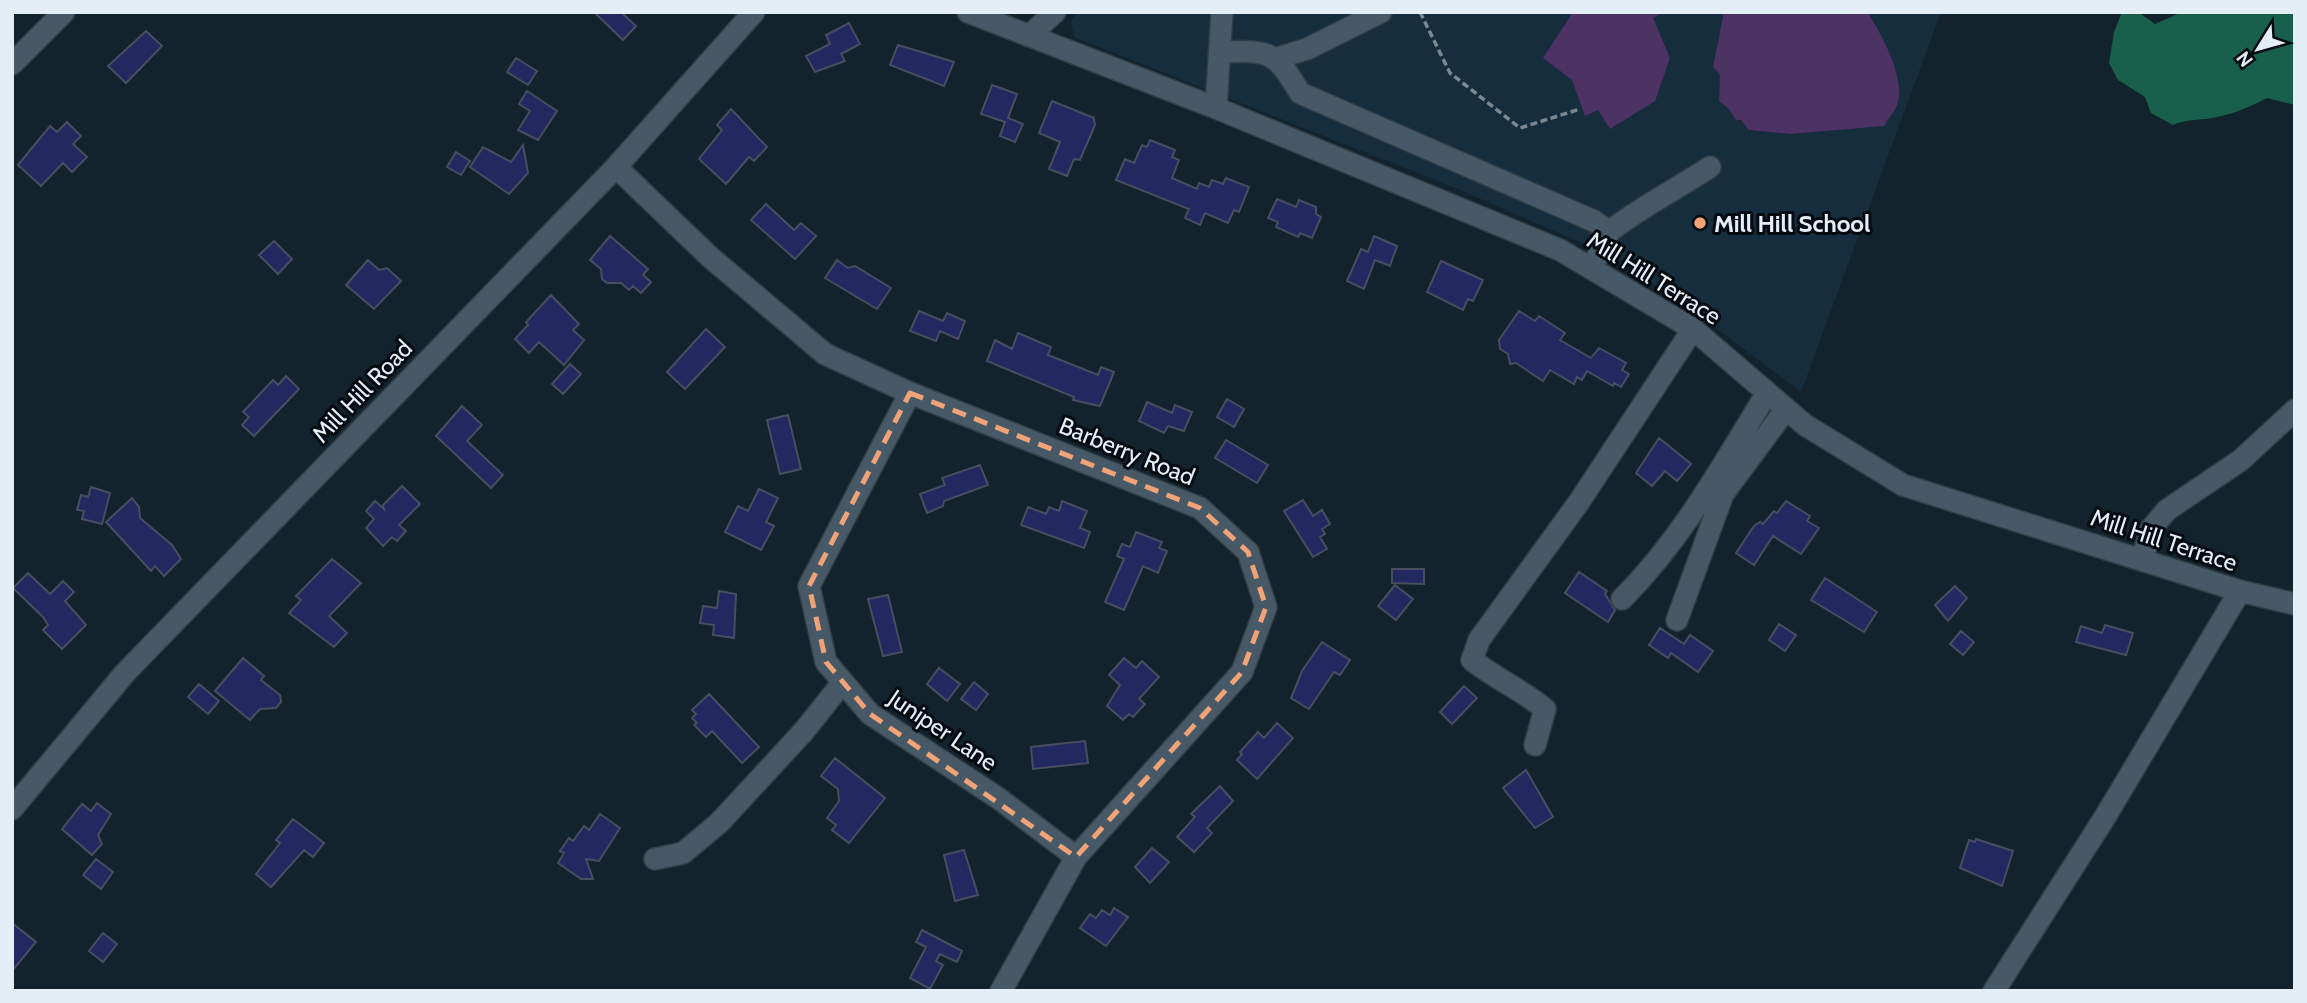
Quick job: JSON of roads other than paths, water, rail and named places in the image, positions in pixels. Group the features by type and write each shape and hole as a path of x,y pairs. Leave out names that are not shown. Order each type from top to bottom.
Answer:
{"street":[{"path":"12,64 64,12"},
{"name":"Mill Hill Road","path":"12,809 125,673 616,167 754,12"},
{"name":"Mill Hill Terrace","path":"968,12 1216,108 1560,250 1693,329 1805,425 1903,485 2240,591 2295,604"},
{"path":"1029,36 1055,12"},
{"path":"1216,108 1222,12"},
{"path":"1277,58 1307,49 1381,12"},
{"path":"1221,52 1268,54 1277,58 1300,93 1594,221 1604,228 1607,240 1591,268"},
{"name":"Barberry Road","path":"616,167 710,257 825,354 910,393 1199,508 1248,552 1266,607 1242,672 1076,857 1001,991"},
{"path":"1606,234 1640,208 1710,167"},
{"path":"1535,746 1545,709 1527,694 1494,677 1472,660 1479,640 1579,502 1693,329"},
{"name":"Juniper Lane","path":"910,393 809,586 826,662 870,714 998,798 1076,857"},
{"path":"1622,599 1654,567 1695,510 1767,393"},
{"path":"1677,620 1723,495 1786,409"},
{"path":"2142,560 2151,529 2167,510 2241,460 2295,410"},
{"path":"1994,991 2105,817 2240,591"},
{"path":"655,859 683,853 719,823 804,731 843,682"}],"place":[{"name":"Mill Hill School","path":"1700,223"}]}
